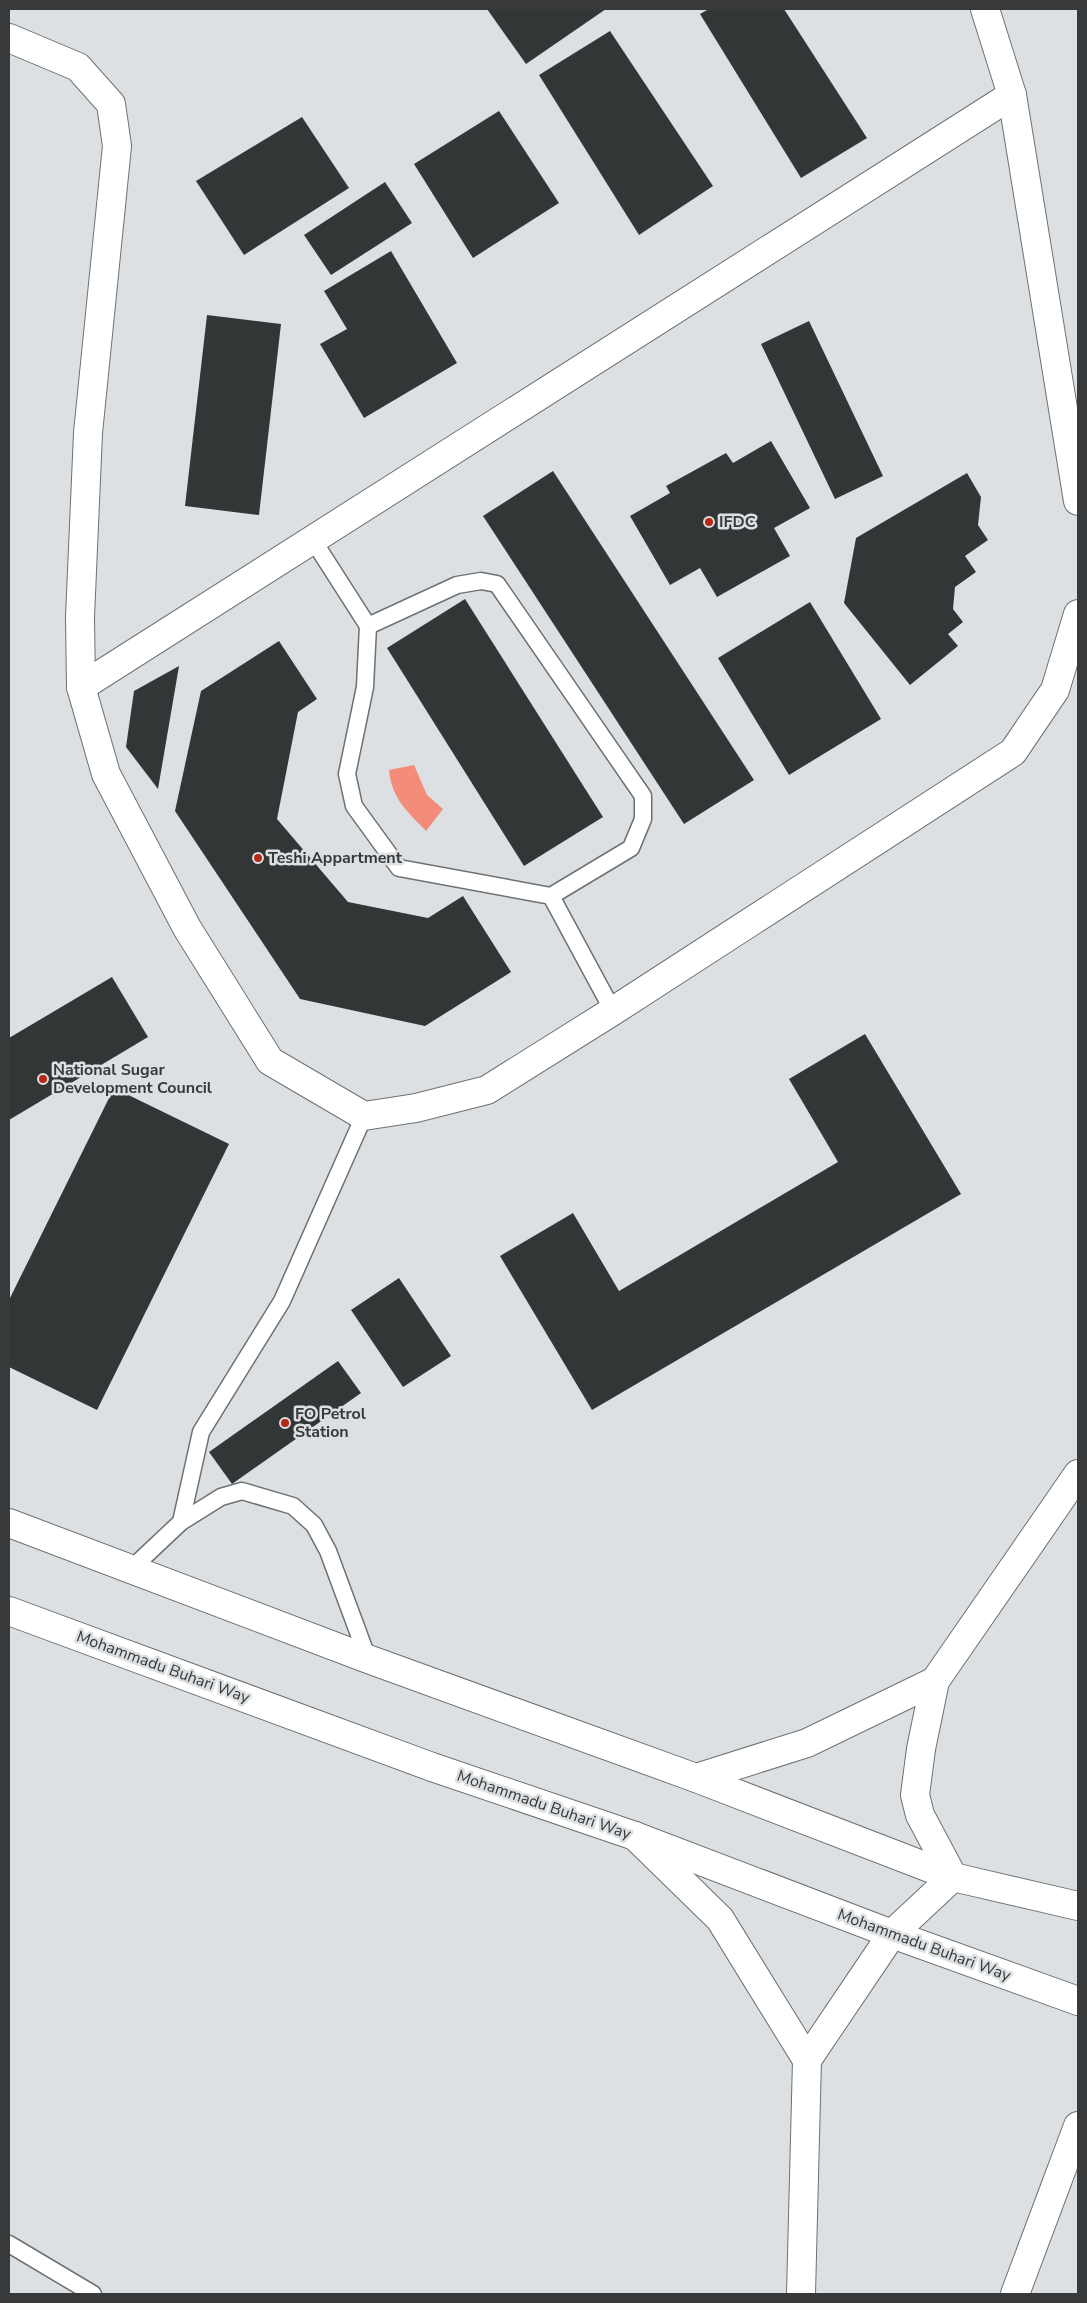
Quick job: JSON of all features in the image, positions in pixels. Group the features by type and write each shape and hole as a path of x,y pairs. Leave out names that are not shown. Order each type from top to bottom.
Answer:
{"main road":[{"path":"986,9 1012,95 1078,502"},
{"path":"9,38 78,66 112,104 117,146 88,433 80,617 81,687 106,774 187,928 270,1061 364,1116 416,1108 487,1090 613,1011 1013,752 1056,690 1078,614"},
{"path":"81,687 1012,95"},
{"path":"953,1877 920,1815 915,1795 921,1749 935,1681 1078,1474"},
{"path":"9,1523 368,1659 696,1778 953,1877 1078,1906"},
{"name":"Mohammadu Buhari Way","path":"9,1611 432,1767 635,1836 892,1934 1078,2001"},
{"path":"696,1778 807,1743 935,1681"},
{"path":"635,1836 720,1919 808,2060"},
{"path":"801,2294 808,2060 892,1934 953,1877"},
{"path":"1015,2294 1078,2126"}],"lane":[{"path":"313,540 368,626 365,687 347,774 354,806 399,868 551,896 630,848 643,819 643,796 496,584 481,581 457,585 368,626"},
{"path":"551,896 613,1011"},
{"path":"181,1522 201,1432 282,1301 364,1116"},
{"path":"130,1570 181,1522 220,1497 242,1491 293,1506 314,1525 328,1551 368,1659"},
{"path":"9,2244 93,2294"}],"shaded area":[{"path":"414,765 427,795 443,809 426,831 397,797 393,789 389,770"}],"building":[{"path":"487,9 606,9 526,64"},
{"path":"709,9 784,9 867,138 801,178 700,14"},
{"path":"610,31 713,186 639,235 539,75"},
{"path":"499,111 559,203 473,258 414,164"},
{"path":"302,117 349,188 244,255 196,181"},
{"path":"385,182 412,223 331,275 304,235"},
{"path":"391,251 457,363 364,418 320,344 347,329 324,291"},
{"path":"207,315 281,324 259,515 185,506"},
{"path":"809,321 883,476 835,499 761,344"},
{"name":"IFDC","path":"771,441 810,508 774,528 790,556 717,597 700,568 670,585 630,516 670,493 666,486 726,453 733,463"},
{"path":"553,471 754,780 684,824 483,516"},
{"path":"967,473 981,497 978,525 988,540 965,556 976,572 955,587 953,609 963,622 948,634 958,646 910,685 844,603 856,538"},
{"path":"465,599 603,817 524,866 387,648"},
{"path":"810,602 881,719 789,775 718,658"},
{"name":"Teshi Appartment","path":"279,641 317,699 298,712 277,819 348,902 428,918 463,896 511,972 425,1026 300,999 175,811 201,691"},
{"path":"179,666 158,789 126,747 134,691"},
{"name":"National Sugar Development Council","path":"112,977 148,1037 9,1120 9,1038"},
{"path":"865,1034 961,1194 592,1410 500,1256 573,1213 619,1291 838,1162 789,1079"},
{"path":"114,1088 229,1144 97,1410 9,1367 9,1300"},
{"name":"FO Petrol Station","path":"399,1278 451,1356 403,1387 351,1310"},
{"name":"FO Petrol Station","path":"338,1361 361,1393 232,1484 209,1452"}],"place":[{"name":"IFDC","path":"709,522"},
{"name":"Teshi Appartment","path":"258,858"},
{"name":"National Sugar Development Council","path":"43,1079"},
{"name":"FO Petrol Station","path":"285,1423"}]}
